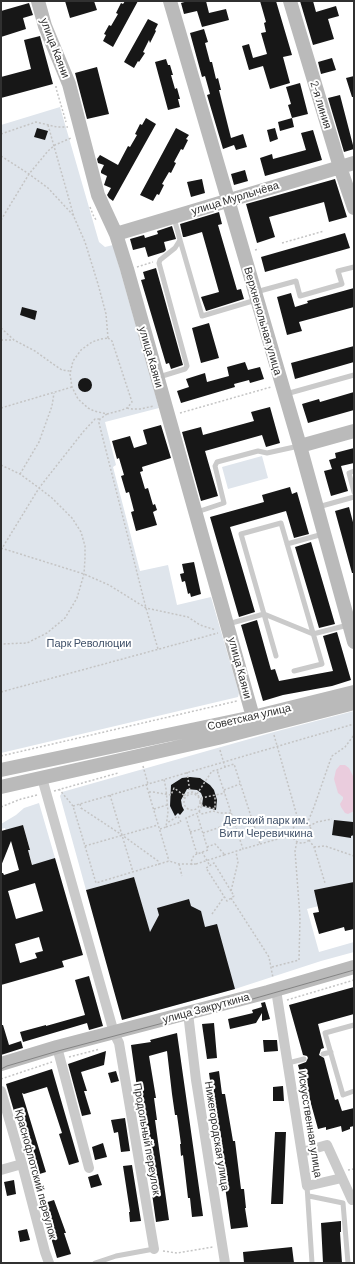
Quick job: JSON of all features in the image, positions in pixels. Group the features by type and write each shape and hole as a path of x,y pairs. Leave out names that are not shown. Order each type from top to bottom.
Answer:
{"street":[{"name":"улица Каяни","path":"38,1 45,26 69,84 98,196 116,234 127,269 253,717"},
{"name":"Верхненольная улица","path":"170,1 300,446 354,642"},
{"name":"2-я линия","path":"290,1 340,167 354,208"},
{"name":"улица Мурлычёва","path":"116,234 354,163"},
{"path":"300,446 354,431"},
{"name":"Советская улица","path":"1,770 253,717 354,692"},
{"name":"Советская улица","path":"1,787 42,778 144,761 218,738 354,702"},
{"path":"143,740 144,761"},
{"name":"Продольный переулок","path":"42,778 114,1033 119,1043 154,1249"},
{"path":"1,791 22,782"},
{"name":"улица Закруткина","path":"1,1064 57,1047 188,1013 275,985 354,967"},
{"name":"Искусственная улица","path":"275,985 308,1191"},
{"name":"Нижегородская улица","path":"188,1013 196,1080 225,1263"},
{"path":"57,1047 89,1168"},
{"name":"Краснофлотский переулок","path":"1,1091 49,1263"},
{"path":"302,1152 327,1145 342,1178 350,1201"},
{"path":"1,1170 22,1164"},
{"path":"308,1191 342,1178"}],"lane":[{"path":"174,217 202,316 296,281 300,296 342,284 338,271 354,267"},
{"path":"157,378 187,366 159,263 160,260 176,248 180,240"},
{"path":"283,389 354,375"},
{"path":"196,512 224,503 215,466 217,462 258,451 267,453 300,446"},
{"path":"354,471 349,473 354,492"},
{"path":"317,507 354,497"},
{"path":"276,656 241,534 281,522 322,664 294,671"},
{"path":"288,544 324,534"},
{"path":"227,624 264,614 313,634 350,625"},
{"path":"354,1025 325,1033 343,1095 354,1091"},
{"path":"323,1054 331,1052"},
{"path":"288,1063 304,1059"},
{"path":"308,1191 350,1201 348,1263"},
{"name":"Искусственная улица","path":"308,1191 312,1263"},
{"path":"95,1263 116,1256 154,1249"}],"path":[{"path":"1,220 29,174 48,151 55,145 71,138 56,88 58,82"},
{"path":"1,134 36,122 68,127"},
{"path":"48,125 55,145 74,217 85,242 98,284 106,314 108,338"},
{"path":"1,156 48,188 74,217"},
{"path":"88,201 98,223"},
{"path":"282,243 324,231"},
{"path":"127,269 160,260"},
{"path":"1,328 14,340 35,351 62,370 70,371"},
{"path":"108,338 112,340 132,402 127,408 107,414 88,408 78,399 72,387 70,371 73,361 81,350 92,342 108,338"},
{"path":"1,340 14,340"},
{"path":"1,408 72,387"},
{"path":"169,416 283,389"},
{"path":"20,474 39,442 52,406 54,393"},
{"path":"127,408 140,409 164,402"},
{"path":"1,692 221,632 200,625 188,617 146,608 109,585 84,574 1,549 39,488 83,432 95,419 100,419 107,414"},
{"path":"100,419 99,423 146,608 158,649"},
{"path":"1,466 20,474 60,505 78,525 85,546 84,574 77,598 65,618 47,633 27,643 1,644"},
{"path":"1,756 238,701"},
{"path":"73,806 354,724"},
{"path":"272,731 299,823"},
{"path":"307,824 332,756 345,747 354,735"},
{"path":"218,746 225,767"},
{"path":"144,761 149,793 169,861"},
{"path":"197,794 212,771 234,764 260,844"},
{"path":"217,770 243,849"},
{"path":"187,772 190,792"},
{"path":"164,779 168,812 166,827"},
{"path":"224,790 240,784"},
{"path":"149,793 153,792 171,795 174,788 184,797 184,805 188,809 195,809 200,806 215,809 216,796"},
{"path":"59,789 73,806 96,883 169,861 179,864 192,865 292,835"},
{"path":"190,792 197,794 201,798"},
{"path":"184,797 190,792"},
{"path":"201,798 225,793"},
{"path":"184,797 190,794 197,795 200,806"},
{"path":"110,795 133,872"},
{"path":"160,829 181,822 180,820 197,814 199,811 201,798"},
{"path":"80,804 81,808 122,835 158,861 159,864"},
{"path":"154,809 167,805"},
{"path":"199,811 201,814 213,811 220,813 231,812"},
{"path":"192,865 191,862 194,855 208,850 197,814"},
{"path":"166,824 178,816 180,820"},
{"path":"186,818 197,854"},
{"path":"309,826 317,822 332,819"},
{"path":"203,833 234,822"},
{"path":"299,823 307,824 312,832 308,840 303,843 297,841 292,835 294,826 299,823"},
{"path":"85,846 158,825"},
{"path":"190,832 202,829"},
{"path":"308,840 314,847 325,883"},
{"path":"272,967 299,960 300,917 295,847 297,841"},
{"path":"207,847 215,844 225,855"},
{"path":"314,847 325,846 354,856"},
{"path":"202,852 210,866"},
{"path":"231,891 238,862 236,852"},
{"path":"179,864 182,876"},
{"path":"214,864 234,896 231,898 227,900 224,897 206,868 214,864"},
{"path":"212,914 224,897"},
{"path":"231,898 269,957 275,985"},
{"path":"154,1249 176,1253 223,1245"}],"green space":[{"name":"Парк Революции","path":"60,107 99,242 105,247 113,245 159,408 105,422 116,465 113,467 140,571 168,565 177,605 211,597 239,693 238,697 1,753 1,125"},
{"path":"262,456 268,478 228,489 222,467"},
{"name":"Детский парк им. Вити Черевичкина","path":"354,711 354,897 307,909 319,952 354,942 354,952 321,961 235,989 165,1008 146,938 151,937 134,877 86,890 60,796 62,792"},
{"path":"39,803 55,858 33,867 28,850 30,849 23,825 6,830 5,828 1,829 1,824 24,808"}],"shaded area":[{"path":"340,765 345,765 349,768 353,776 354,811 348,814 345,813 341,807 340,804 343,797 338,793 334,779 336,770"}],"building":[{"path":"65,1 94,1 97,10 70,18"},
{"path":"125,1 138,1 113,47 103,41 106,35 104,34 118,14 116,13 121,3 123,4"},
{"path":"188,1 206,1 209,13 226,9 229,20 202,27 197,11 184,14 181,3"},
{"path":"260,1 276,1 292,55 283,57 290,83 270,89 263,66 249,70 242,46 249,44 253,58 267,54 261,33 266,32 264,23 266,22"},
{"path":"300,1 313,1 316,12 336,6 339,16 328,19 334,39 313,45"},
{"path":"29,3 33,15 23,18 26,29 1,37 1,11"},
{"path":"148,19 158,24 155,30 156,31 150,43 149,40 143,52 145,53 134,68 124,62"},
{"path":"204,29 208,42 205,43 216,79 218,78 221,90 219,90 231,138 243,134 247,147 236,150 234,145 223,149 207,95 210,94 205,76 202,77 190,33"},
{"path":"40,36 53,84 1,98 1,77 31,69 24,40"},
{"path":"332,58 336,70 321,74 318,62"},
{"path":"166,59 168,65 170,65 175,89 177,88 180,99 178,99 180,107 168,110 155,62"},
{"path":"97,67 109,114 87,119 75,73"},
{"path":"354,76 354,97 352,97 346,78"},
{"path":"300,83 308,114 292,118 288,105 291,104 286,87"},
{"path":"340,95 354,149 344,152 328,98"},
{"path":"146,118 156,124 113,201 107,195 111,188 104,185 107,176 101,173 104,165 98,163 97,159 100,155 118,165 128,146 130,147 137,135 135,134 140,124 142,125"},
{"path":"292,118 294,127 280,131 278,122"},
{"path":"37,128 48,131 45,140 34,137"},
{"path":"176,128 189,135 186,139 188,140 174,162 176,163 171,173 169,172 162,184 164,185 159,195 157,194 153,201 140,195"},
{"path":"275,128 278,139 270,142 267,130"},
{"path":"313,130 322,160 265,176 260,158 272,154 273,159 306,150 301,133"},
{"path":"245,170 248,181 234,185 231,174"},
{"path":"202,179 205,193 191,197 187,182"},
{"path":"335,179 347,217 329,222 324,202 269,217 275,237 257,243 246,204"},
{"path":"219,212 222,224 218,225 237,290 241,289 244,299 206,311 201,297 219,292 202,232 183,237 180,224"},
{"path":"172,226 176,239 164,242 166,250 164,252 148,257 145,247 133,250 130,239 144,235 145,238 158,234 157,231"},
{"path":"345,233 350,248 265,272 261,257"},
{"path":"156,268 183,365 171,369 169,363 166,364 141,280 145,279 143,272"},
{"path":"354,288 354,307 299,322 302,331 287,335 277,297 291,293 295,307 308,303 307,301"},
{"path":"22,307 37,311 35,320 20,315"},
{"path":"209,323 219,358 201,363 192,328"},
{"path":"354,346 354,362 295,379 291,363"},
{"path":"245,362 248,370 260,367 264,379 250,383 249,380 234,384 235,387 181,403 177,391 189,387 186,379 205,373 207,382 229,376 227,367"},
{"path":"85,378 90,380 92,385 90,390 85,392 80,390 78,385 80,380"},
{"path":"354,392 354,410 308,423 302,404 319,399 320,402"},
{"path":"270,407 280,443 266,447 262,435 205,451 218,496 201,501 182,432 201,427 203,435 254,421 251,412"},
{"path":"161,425 171,458 142,467 143,471 140,472 145,489 148,488 153,505 155,504 157,510 153,512 157,525 136,531 131,512 134,511 129,492 126,493 121,476 124,475 119,458 117,459 112,441 130,436 134,448 147,444 143,430"},
{"path":"354,448 354,463 341,466 348,491 331,496 324,471 332,469 329,460 336,458 335,453"},
{"path":"290,487 292,494 297,492 309,534 294,538 286,511 230,527 255,612 239,617 210,517 264,502 262,495"},
{"path":"349,507 354,526 354,573 352,573 335,511"},
{"path":"311,542 335,624 319,628 295,547"},
{"path":"194,562 201,594 191,597 190,593 188,594 185,581 182,582 180,574 184,573 182,564"},
{"path":"257,620 271,670 275,669 279,681 333,671 323,636 337,632 351,680 332,686 283,695 263,701 241,625"},
{"path":"182,778 200,778 214,790 217,800 216,810 202,806 203,798 201,793 197,790 187,789 181,800 184,810 180,815 178,813 175,816 170,806 171,785"},
{"path":"334,820 353,822 354,835 351,836 351,838 332,835"},
{"path":"23,825 30,850 28,850 32,865 55,858 83,955 62,961 64,967 1,985 1,873 4,875 19,870 11,841 1,866 1,831","holes":["35,883 43,911 16,919 8,891","39,937 43,951 35,953 37,958 20,963 15,944"]},
{"path":"134,877 150,932 159,915 157,908 189,899 191,906 201,911 205,927 217,924 235,989 122,1020 86,890"},
{"path":"354,882 354,929 345,931 344,927 319,934 313,913 319,912 314,890"},
{"path":"89,976 103,1026 89,1030 87,1023 23,1042 20,1032 85,1015 75,980"},
{"path":"354,987 354,1014 318,1024 324,1048 321,1049 319,1055 324,1058 335,1100 338,1099 342,1111 354,1108 354,1126 342,1132 341,1126 326,1130 326,1127 318,1129 306,1086 304,1087 298,1065 306,1062 308,1058 307,1056 303,1055 289,1005"},
{"path":"265,1002 270,1019 262,1021 262,1013 256,1023 230,1029 228,1019 253,1013 252,1010 262,1007 261,1003"},
{"path":"214,1023 217,1058 207,1059 202,1024"},
{"path":"1,1025 3,1025 9,1045 21,1041 23,1048 1,1055"},
{"path":"177,1033 203,1216 192,1217 190,1198 188,1198 183,1155 181,1156 181,1144 177,1115 175,1115 167,1051 149,1056 156,1098 154,1098 157,1120 155,1120 169,1220 156,1222 131,1045 151,1042 150,1040"},
{"path":"263,1040 277,1040 278,1051 264,1052"},
{"path":"106,1051 104,1065 81,1072 87,1091 84,1091 91,1114 82,1116 68,1064"},
{"path":"52,1069 79,1162 69,1165 59,1134 62,1133 47,1087 24,1094 22,1093 46,1172 33,1176 6,1084"},
{"path":"116,1071 119,1081 111,1083 108,1073"},
{"path":"219,1071 222,1094 225,1094 233,1141 235,1141 241,1189 244,1189 248,1227 231,1229 209,1073"},
{"path":"283,1086 284,1101 273,1101 273,1087"},
{"path":"125,1118 130,1151 121,1152 118,1132 114,1133 111,1120"},
{"path":"275,1132 286,1132 283,1204 271,1204"},
{"path":"103,1143 107,1157 95,1160 92,1147"},
{"path":"132,1165 141,1221 130,1222 130,1212 123,1166"},
{"path":"98,1174 102,1185 91,1188 88,1177"},
{"path":"14,1180 16,1194 7,1196 4,1182"},
{"path":"54,1200 66,1233 64,1233 71,1254 57,1258 41,1204"},
{"path":"341,1221 340,1232 342,1263 323,1263 321,1223"},
{"path":"27,1229 30,1240 20,1242 18,1231"},
{"path":"292,1247 294,1263 244,1263 243,1252"}],"tram line":[{"path":"1,1069 58,1051 242,1002 354,970"}]}
